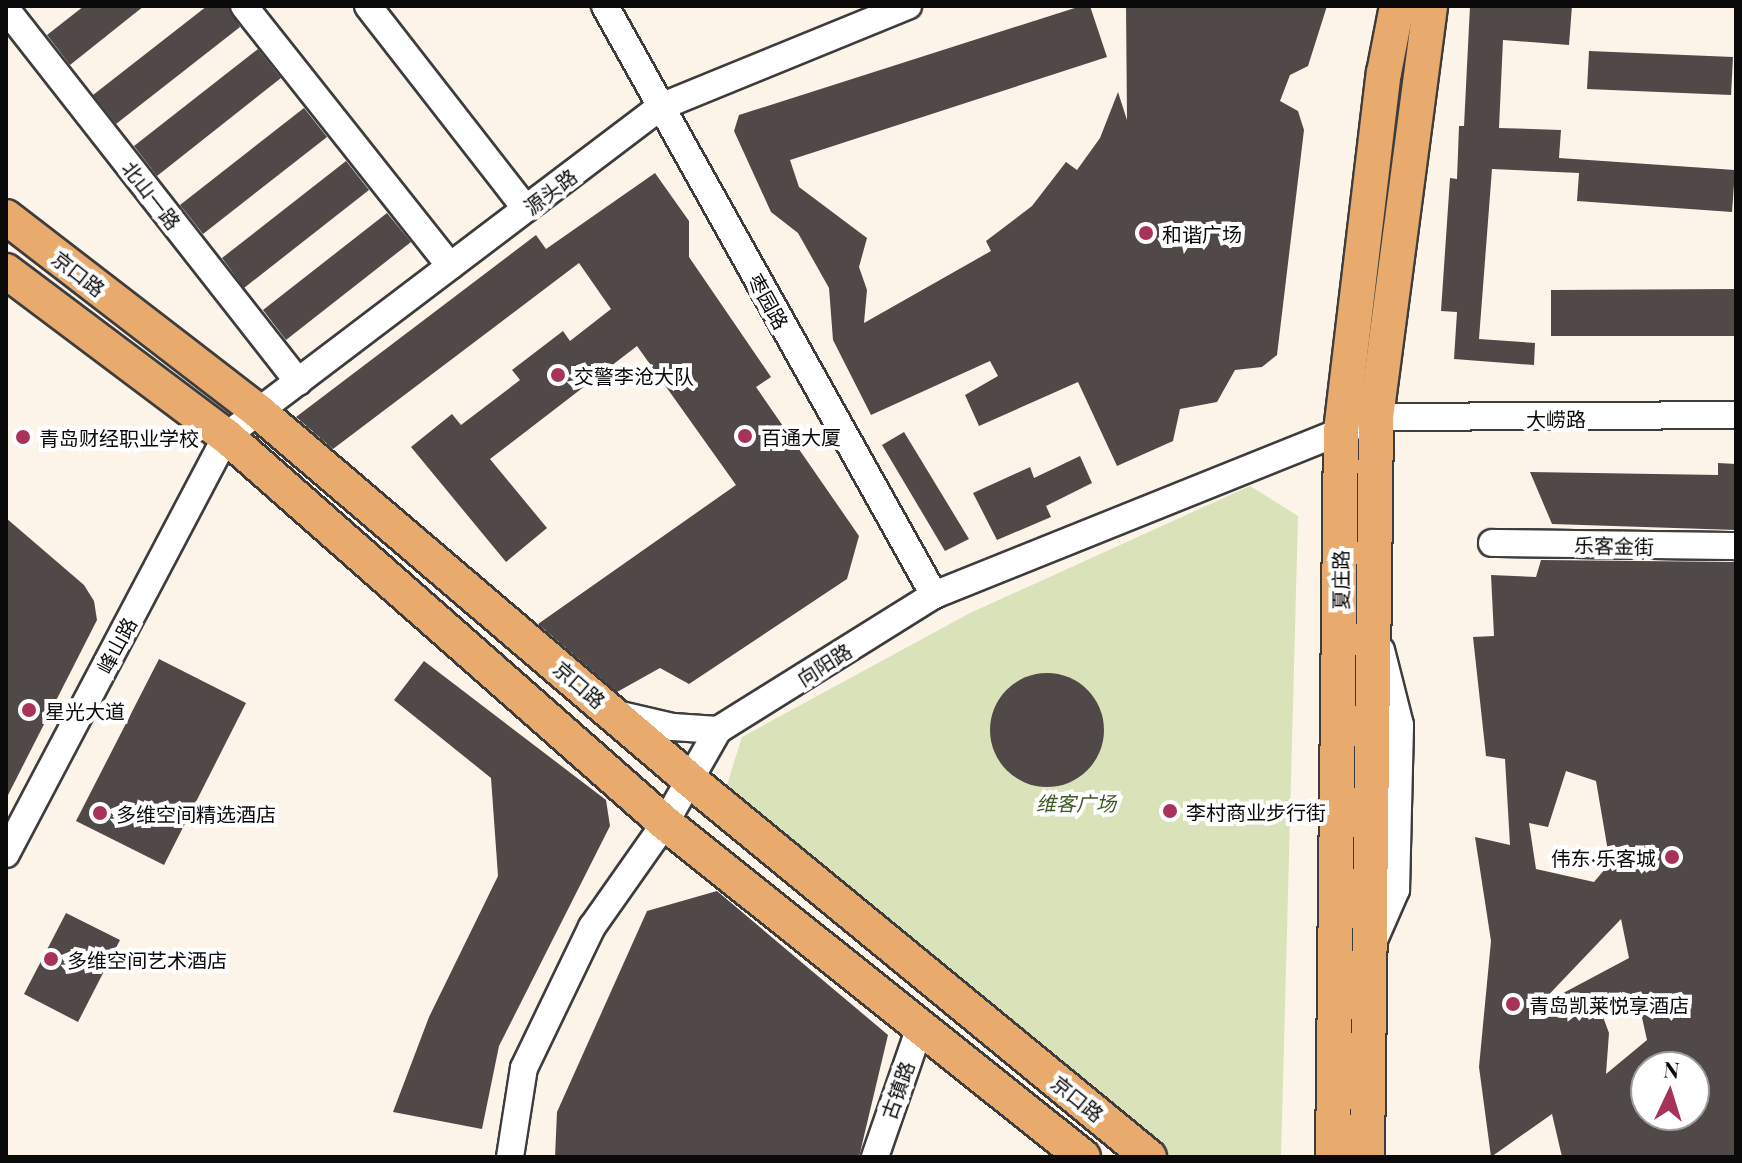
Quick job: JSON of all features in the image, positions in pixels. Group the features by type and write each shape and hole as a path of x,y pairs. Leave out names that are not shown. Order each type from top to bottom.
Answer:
{"main road":[{"name":"夏庄路","path":"1333,1157 1341,431 1384,73 1397,6"},
{"name":"夏庄路","path":"1367,1157 1376,417 1430,6"},
{"name":"京口路","path":"6,217 259,412 690,780 1149,1157"},
{"name":"京口路","path":"6,271 226,436 665,823 921,1024 1083,1157"}],"street":[{"path":"244,6 450,266"},
{"path":"368,6 526,209"},
{"name":"枣园路","path":"605,6 934,595"},
{"name":"源头路","path":"226,436 660,107 908,6"},
{"name":"北山一路","path":"6,9 298,382"},
{"name":"大崂路","path":"1376,417 1736,415"},
{"name":"向阳路","path":"510,1157 524,1068 592,927 665,823 718,730 934,595 1376,417"},
{"name":"峰山路","path":"6,854 226,436"},
{"name":"乐客金街","path":"1492,543 1736,546"},
{"path":"612,713 673,727 718,730"},
{"name":"古镇路","path":"875,1157 921,1024"}],"green space":[{"name":"维客广场","path":"1250,486 1298,516 1281,1157 1162,1157 726,788 742,737 970,613"}],"building":[{"path":"84,6 144,6 70,65 47,35"},
{"path":"207,6 228,6 240,27 116,124 93,95"},
{"name":"和谐广场","path":"1081,6 1090,6 1107,57 790,160 799,187 867,238 859,267 867,290 864,323 991,251 986,241 1032,206 1066,162 1077,170 1100,138 1118,92 1127,120 1126,6 1327,6 1308,66 1290,75 1280,101 1298,111 1304,130 1277,355 1262,367 1235,370 1217,402 1180,409 1173,441 1117,466 1078,382 979,426 965,395 998,376 990,361 871,415 833,340 829,288 798,233 771,212 734,131 739,115"},
{"path":"1470,6 1572,6 1569,45 1503,40 1499,128 1561,130 1559,158 1735,170 1732,212 1577,201 1579,173 1492,169 1479,339 1535,343 1534,365 1454,359 1457,312 1441,311 1450,178 1457,179 1459,126 1464,126"},
{"path":"258,49 281,78 157,176 134,146"},
{"path":"1589,51 1733,57 1731,95 1587,89"},
{"path":"304,108 327,137 203,234 180,205"},
{"path":"346,161 369,190 244,288 222,258"},
{"name":"百通大厦","path":"655,173 689,221 689,257 771,377 756,387 859,536 847,579 689,684 660,668 617,692 538,624 736,485 637,346 490,459 547,528 506,562 411,447 452,414 461,425 520,380 512,370 563,331 570,341 611,309 579,263 333,449 296,417 536,235 546,249"},
{"path":"387,213 411,242 286,340 263,310"},
{"path":"1736,289 1736,336 1551,336 1551,290"},
{"path":"904,432 969,539 945,551 882,445"},
{"path":"1080,456 1092,483 1046,506 1051,517 997,540 973,493 1030,467 1034,478"},
{"path":"1718,463 1736,464 1736,530 1552,524 1530,472 1718,475"},
{"name":"星光大道","path":"6,518 84,585 94,601 97,620 6,799"},
{"name":"伟东·乐客城","path":"1541,560 1736,562 1736,1157 1562,1157 1552,1114 1491,1157 1479,1067 1491,941 1475,837 1510,845 1505,759 1486,756 1473,637 1494,636 1491,575 1536,577","holes":["1566,771 1596,781 1610,863 1594,882 1536,869 1529,823 1548,827","1621,919 1629,958 1537,1007"]},
{"path":"159,659 246,703 164,865 76,821"},
{"path":"424,661 606,800 610,826 499,1046 482,1129 393,1112 429,1017 498,876 491,778 394,700"},
{"path":"1047,673 1069,677 1087,690 1100,708 1104,730 1100,752 1087,770 1069,783 1047,787 1025,783 1007,770 994,752 990,730 994,708 1007,690 1025,677"},
{"path":"717,891 888,1035 859,1157 555,1157 557,1112 647,911"},
{"path":"66,913 120,940 78,1022 24,994"}],"place":[{"name":"和谐广场","path":"1146,233"},
{"name":"交警李沧大队","path":"558,375"},
{"name":"百通大厦","path":"745,436"},
{"name":"青岛财经职业学校","path":"23,437"},
{"name":"星光大道","path":"29,710"},
{"name":"李村商业步行街","path":"1170,811"},
{"name":"多维空间精选酒店","path":"100,813"},
{"name":"伟东·乐客城","path":"1672,857"},
{"name":"多维空间艺术酒店","path":"51,959"},
{"name":"青岛凯莱悦享酒店","path":"1513,1004"}]}
